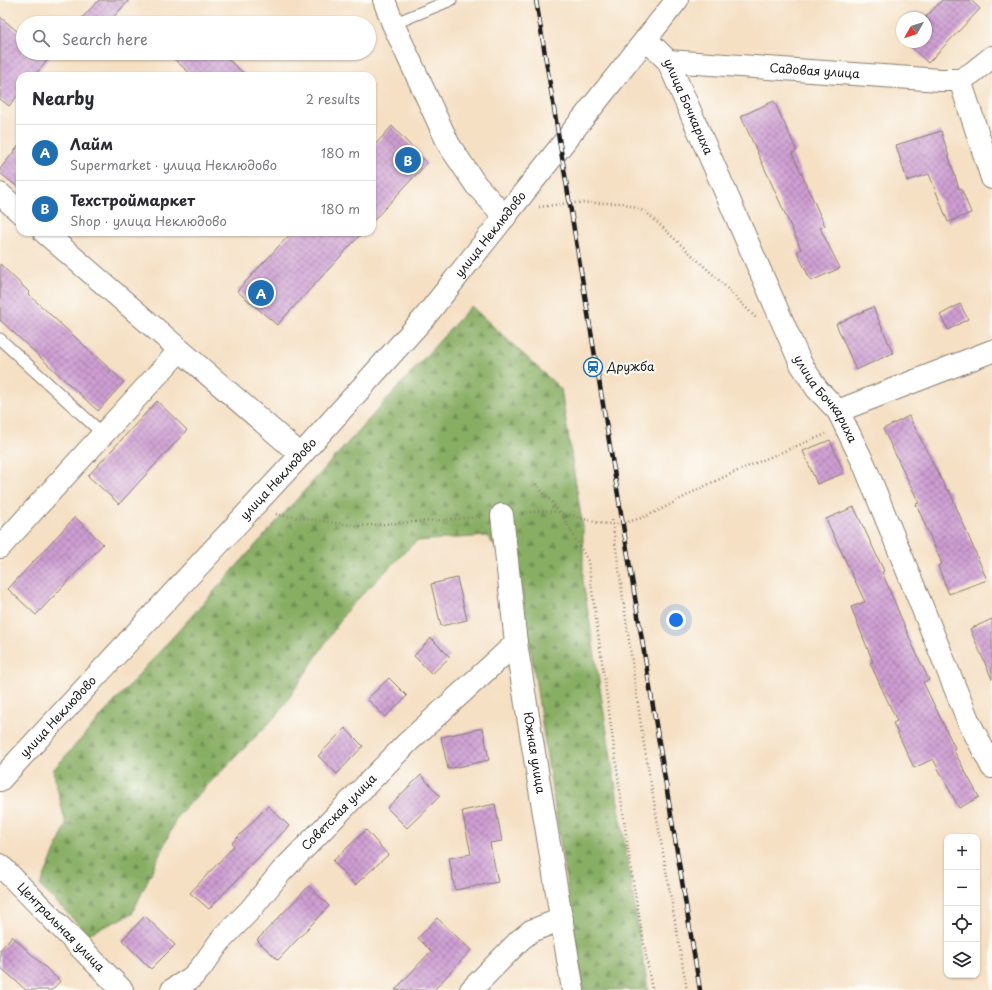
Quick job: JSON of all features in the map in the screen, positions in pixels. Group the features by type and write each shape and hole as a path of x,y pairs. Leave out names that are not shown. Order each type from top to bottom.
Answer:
{"street":[{"path":"384,0 393,24 449,145 476,185 505,217"},
{"name":"улица Неклюдово","path":"0,780 258,502 425,317 677,0"},
{"name":"улица Бочкариха","path":"646,39 668,61 801,364 817,389 841,418 864,464 968,720 992,767"},
{"path":"992,57 972,73 960,80 992,178"},
{"name":"Садовая улица","path":"668,61 940,80 960,80"},
{"path":"0,194 16,208"},
{"path":"49,236 301,455"},
{"path":"0,547 180,350"},
{"path":"841,418 992,352"},
{"name":"Южная улица","path":"502,515 516,644 573,990"},
{"name":"Советская улица","path":"172,990 191,978 200,969 221,940 251,909 281,872 407,743 516,644"},
{"name":"Центральная улица","path":"0,865 122,990"},
{"path":"471,990 520,940 531,932 562,919"}],"lane":[{"path":"393,24 451,0"},
{"path":"0,339 103,434"}],"path":[{"path":"521,197 535,207 569,203 623,203 646,212 759,321"},
{"path":"258,502 279,515 359,526 502,515 539,510 561,512 601,525 638,519 660,510 708,484 841,418"},
{"path":"536,484 561,512 588,561 631,870 652,990"},
{"path":"613,522 644,741 687,990"}],"green space":[{"path":"471,306 561,389 583,529 583,581 648,990 583,990 520,580 487,536 416,541 347,610 279,713 178,815 132,914 88,934 40,886 66,825 53,770"}],"building":[{"path":"99,0 129,0 114,16 84,16"},
{"path":"942,0 971,0 980,9 928,63 912,48 932,48 932,12 931,12"},
{"path":"0,17 16,30 16,60 48,60 37,72 16,72 16,98 9,106 0,99"},
{"path":"175,60 229,60 242,72 188,72"},
{"path":"774,101 797,151 792,153 825,226 820,228 840,268 811,281 797,252 801,249 741,116"},
{"path":"392,126 427,163 376,218 376,144"},
{"path":"941,131 959,189 961,188 971,213 948,222 929,174 907,181 896,145"},
{"path":"16,149 16,186 0,173 0,169"},
{"path":"288,236 359,236 277,325 237,291"},
{"path":"0,264 29,292 28,294 124,382 98,411 0,320"},
{"path":"960,304 968,319 948,330 940,315"},
{"path":"873,307 893,353 856,370 836,324"},
{"path":"157,401 187,430 119,504 88,476"},
{"path":"909,416 947,491 949,490 987,580 949,594 938,566 942,564 916,504 919,503 883,429"},
{"path":"830,440 844,473 817,484 803,451"},
{"path":"854,507 884,571 882,572 912,644 929,680 923,682 955,748 953,749 979,797 959,808 933,759 914,768 893,723 897,721 870,663 873,662 851,607 865,602 826,519"},
{"path":"75,517 103,544 36,615 8,589"},
{"path":"457,578 467,620 441,626 431,584"},
{"path":"992,619 992,679 970,629"},
{"path":"431,638 450,657 432,674 414,656"},
{"path":"389,678 407,696 385,717 367,699"},
{"path":"345,728 363,746 337,774 318,756"},
{"path":"483,728 489,760 448,769 441,737"},
{"path":"421,775 440,796 407,828 387,808"},
{"path":"495,804 502,841 490,843 498,882 455,890 449,858 471,854 462,811"},
{"path":"268,806 289,826 209,909 190,893 234,846 232,843"},
{"path":"366,830 388,855 355,885 333,861"},
{"path":"309,886 329,906 278,960 257,940"},
{"path":"145,916 175,945 151,969 122,940"},
{"path":"437,918 471,950 434,990 395,990 431,951 418,938"},
{"path":"12,936 60,981 52,990 26,990 0,967 0,950"}],"railway":[{"path":"536,0 700,990"}],"place":[{"name":"Техстроймаркет","path":"408,160"},
{"name":"Лайм","path":"261,293"},
{"name":"Дружба","path":"593,367"}]}
